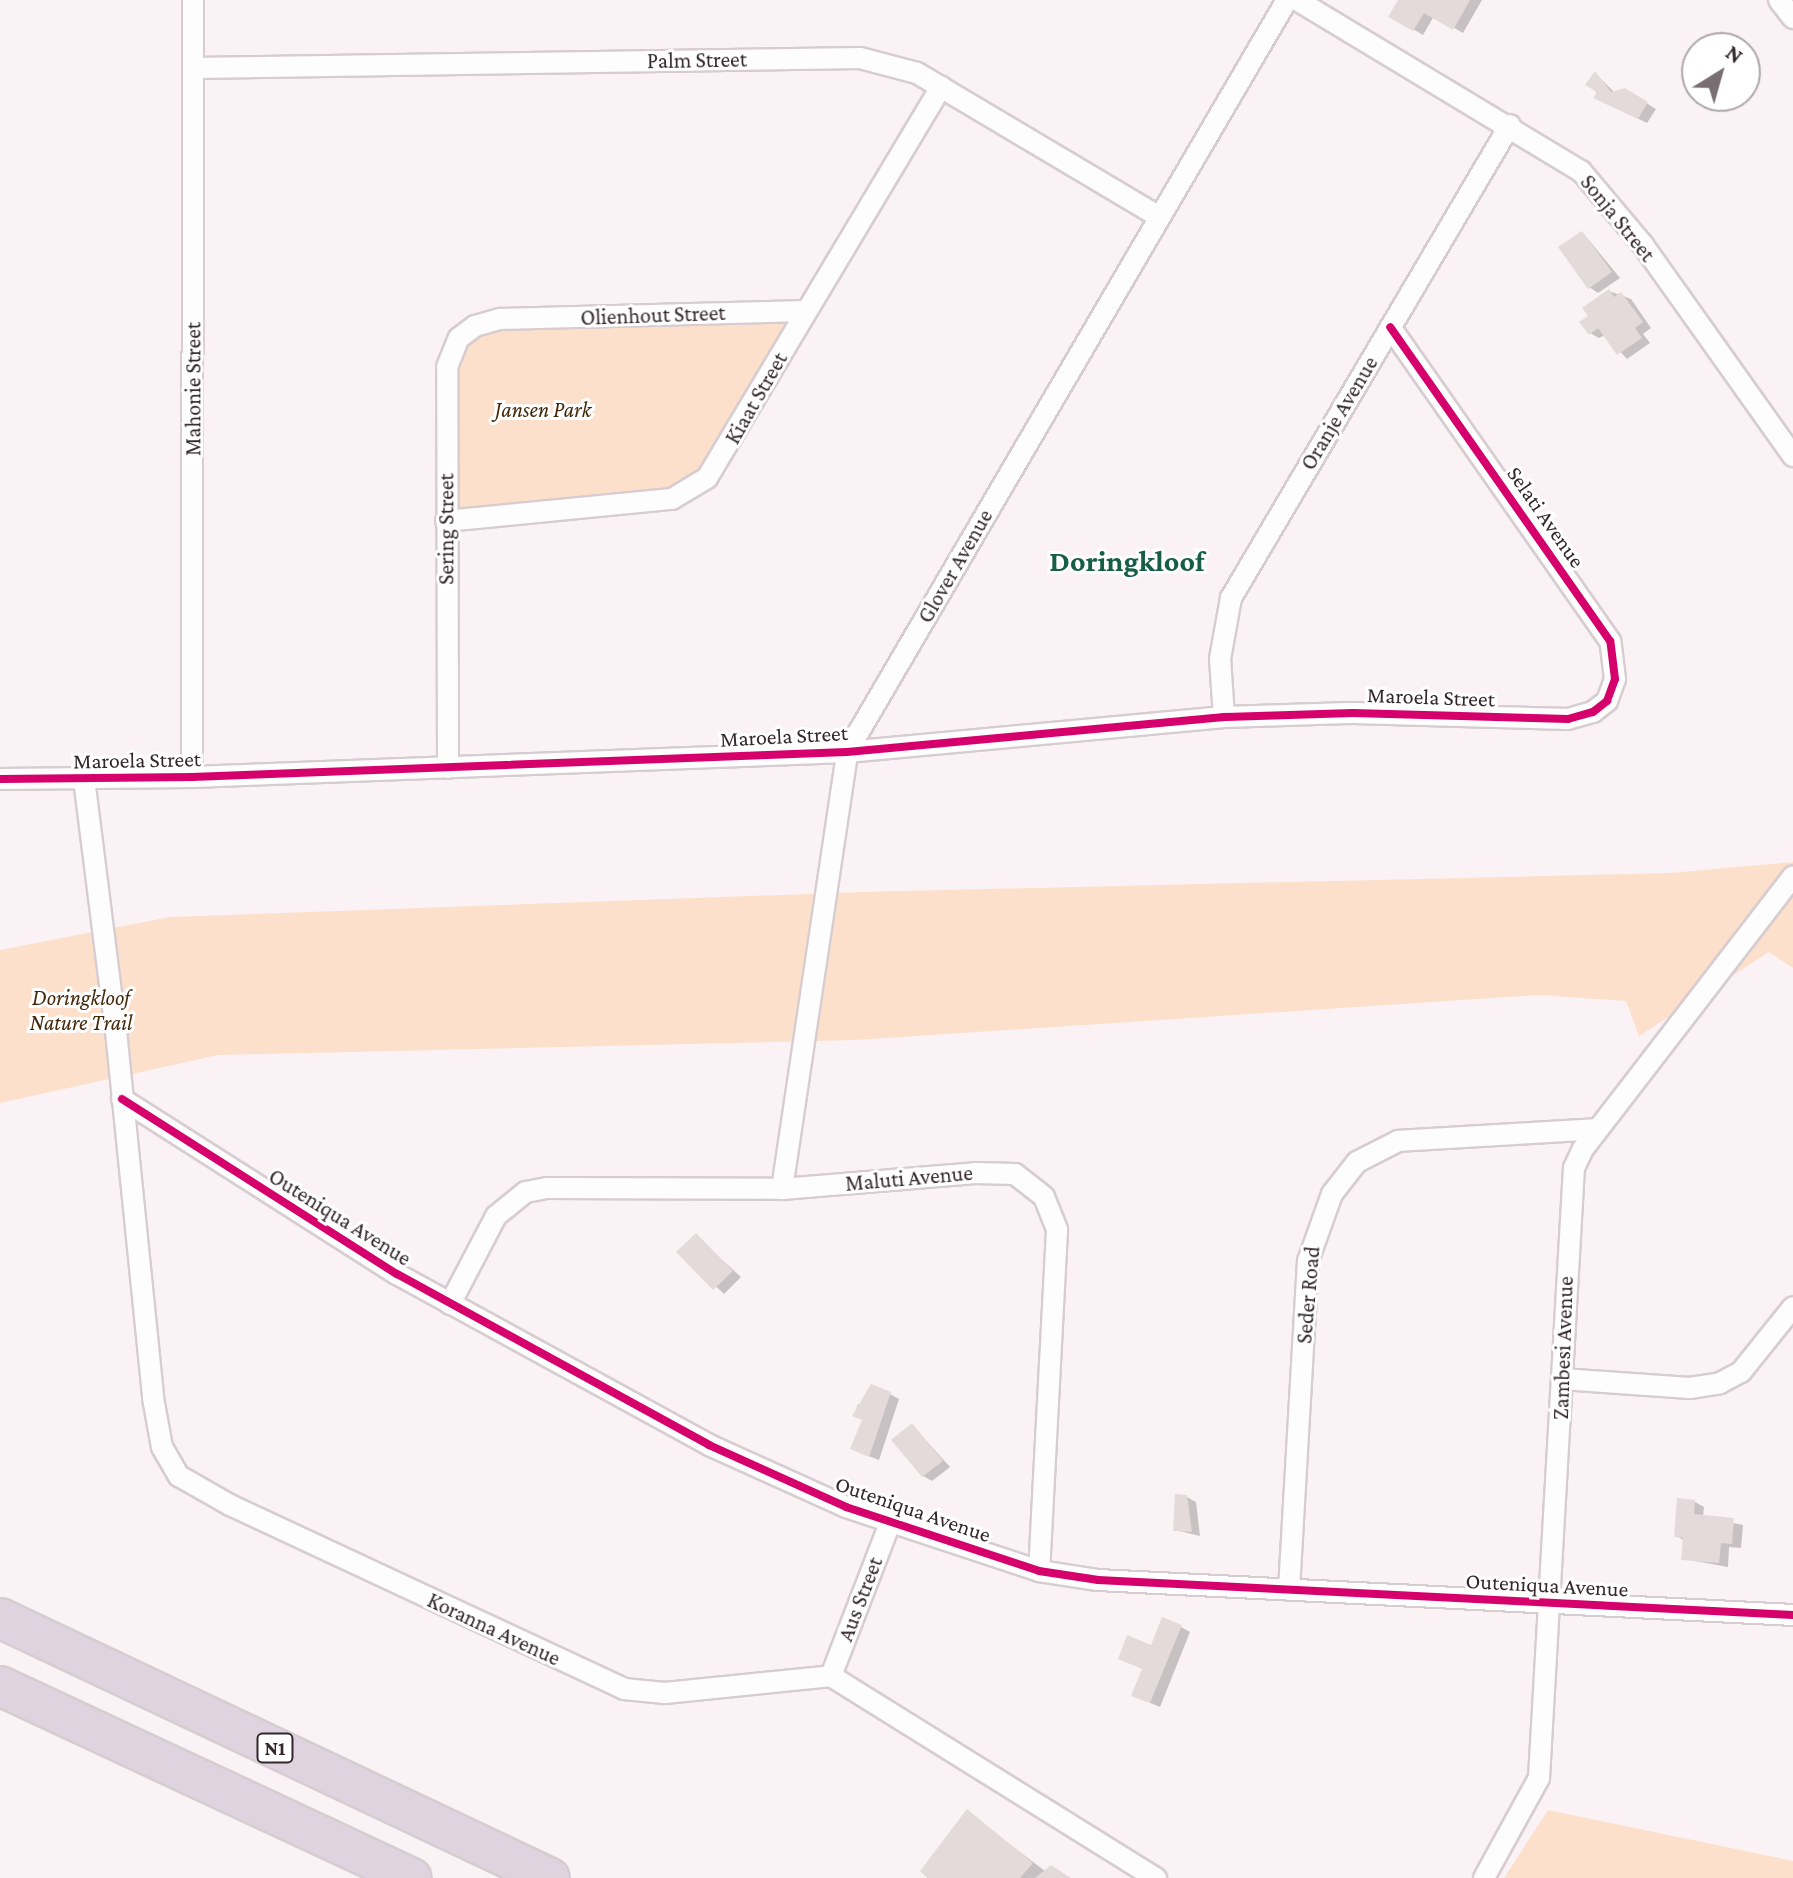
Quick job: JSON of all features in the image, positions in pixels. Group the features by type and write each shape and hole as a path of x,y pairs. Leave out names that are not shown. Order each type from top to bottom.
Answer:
{"highway":[{"name":"N1","path":"0,1618 550,1878"},
{"path":"0,1686 411,1878"}],"street":[{"name":"Mahonie Street","path":"192,777 193,0"},
{"name":"Glover Avenue","path":"782,1189 847,752 1287,0"},
{"name":"Sonja Street","path":"1297,0 1569,161 1604,194 1793,456"},
{"path":"1779,0 1793,18"},
{"name":"Palm Street","path":"194,68 860,58 890,63 941,87 1158,216"},
{"name":"Kiaat Street","path":"446,521 646,502 689,492 716,465 941,87"},
{"name":"Oranje Avenue","path":"1224,717 1220,659 1231,598 1510,125"},
{"name":"Olienhout Street","path":"500,319 806,311"},
{"name":"Sering Street","path":"448,768 446,521 450,357 465,333 500,319"},
{"name":"Selati Avenue","path":"1390,327 1610,641 1617,668 1613,690 1593,712 1568,719"},
{"name":"Maroela Street","path":"0,779 192,777 847,752 1224,717 1353,713 1568,719"},
{"path":"84,779 122,1099"},
{"name":"Zambesi Avenue","path":"1484,1878 1539,1778 1574,1168 1598,1129 1793,876"},
{"name":"Outeniqua Avenue","path":"122,1099 450,1304 721,1451 890,1523 1039,1571 1098,1580 1793,1615"},
{"name":"Koranna Avenue","path":"122,1099 157,1426 179,1476 230,1505 624,1689 665,1693 831,1676"},
{"name":"Seder Road","path":"1289,1590 1308,1261 1332,1194 1357,1162 1384,1144 1598,1129"},
{"name":"Maluti Avenue","path":"450,1304 496,1216 526,1192 547,1188 782,1189 999,1171 1031,1183 1044,1197 1057,1230 1039,1571"},
{"path":"1562,1379 1690,1388 1720,1383 1741,1372 1793,1307"},
{"name":"Aus Street","path":"831,1676 890,1523"},
{"path":"831,1676 1156,1878"}],"green space":[{"name":"Jansen Park","path":"795,317 702,478 668,495 450,515 449,343 460,330"},
{"name":"Doringkloof Nature Trail","path":"1793,862 1793,968 1769,952 1639,1036 1626,1001 1539,995 856,1040 218,1055 0,1103 0,950 170,917 863,892 1670,873"},
{"path":"1548,1810 1793,1861 1793,1878 1504,1878"}],"building":[{"path":"1398,0 1470,0 1453,30 1424,13 1413,31 1388,17"},
{"path":"1595,71 1611,92 1625,88 1648,102 1638,119 1593,98 1597,92 1585,85"},
{"path":"1582,231 1612,272 1588,289 1558,247"},
{"path":"1609,289 1614,297 1621,292 1643,322 1635,328 1642,338 1617,355 1598,328 1589,335 1579,322 1588,316 1582,308"},
{"path":"696,1233 733,1271 713,1290 676,1252"},
{"path":"871,1384 891,1392 869,1457 850,1449 862,1420 852,1416"},
{"path":"912,1423 943,1461 922,1477 891,1440"},
{"path":"1175,1494 1187,1495 1192,1532 1173,1531"},
{"path":"1677,1498 1695,1500 1694,1514 1734,1518 1732,1544 1721,1543 1719,1563 1681,1560 1683,1538 1674,1537"},
{"path":"1162,1617 1182,1625 1150,1703 1131,1696 1142,1669 1118,1659 1127,1635 1151,1645"},
{"path":"967,1809 1033,1863 1020,1878 927,1878 920,1871"},
{"path":"1051,1865 1071,1878 1035,1878"}],"cycle path":[{"path":"0,779 192,777 847,752 1224,717 1353,713 1568,719 1593,712 1607,701 1615,679 1610,641 1390,327"},
{"path":"122,1099 397,1274 709,1445 846,1507 1039,1571 1098,1580 1793,1615"}],"district":[{"name":"Doringkloof","path":"1127,561"}]}
